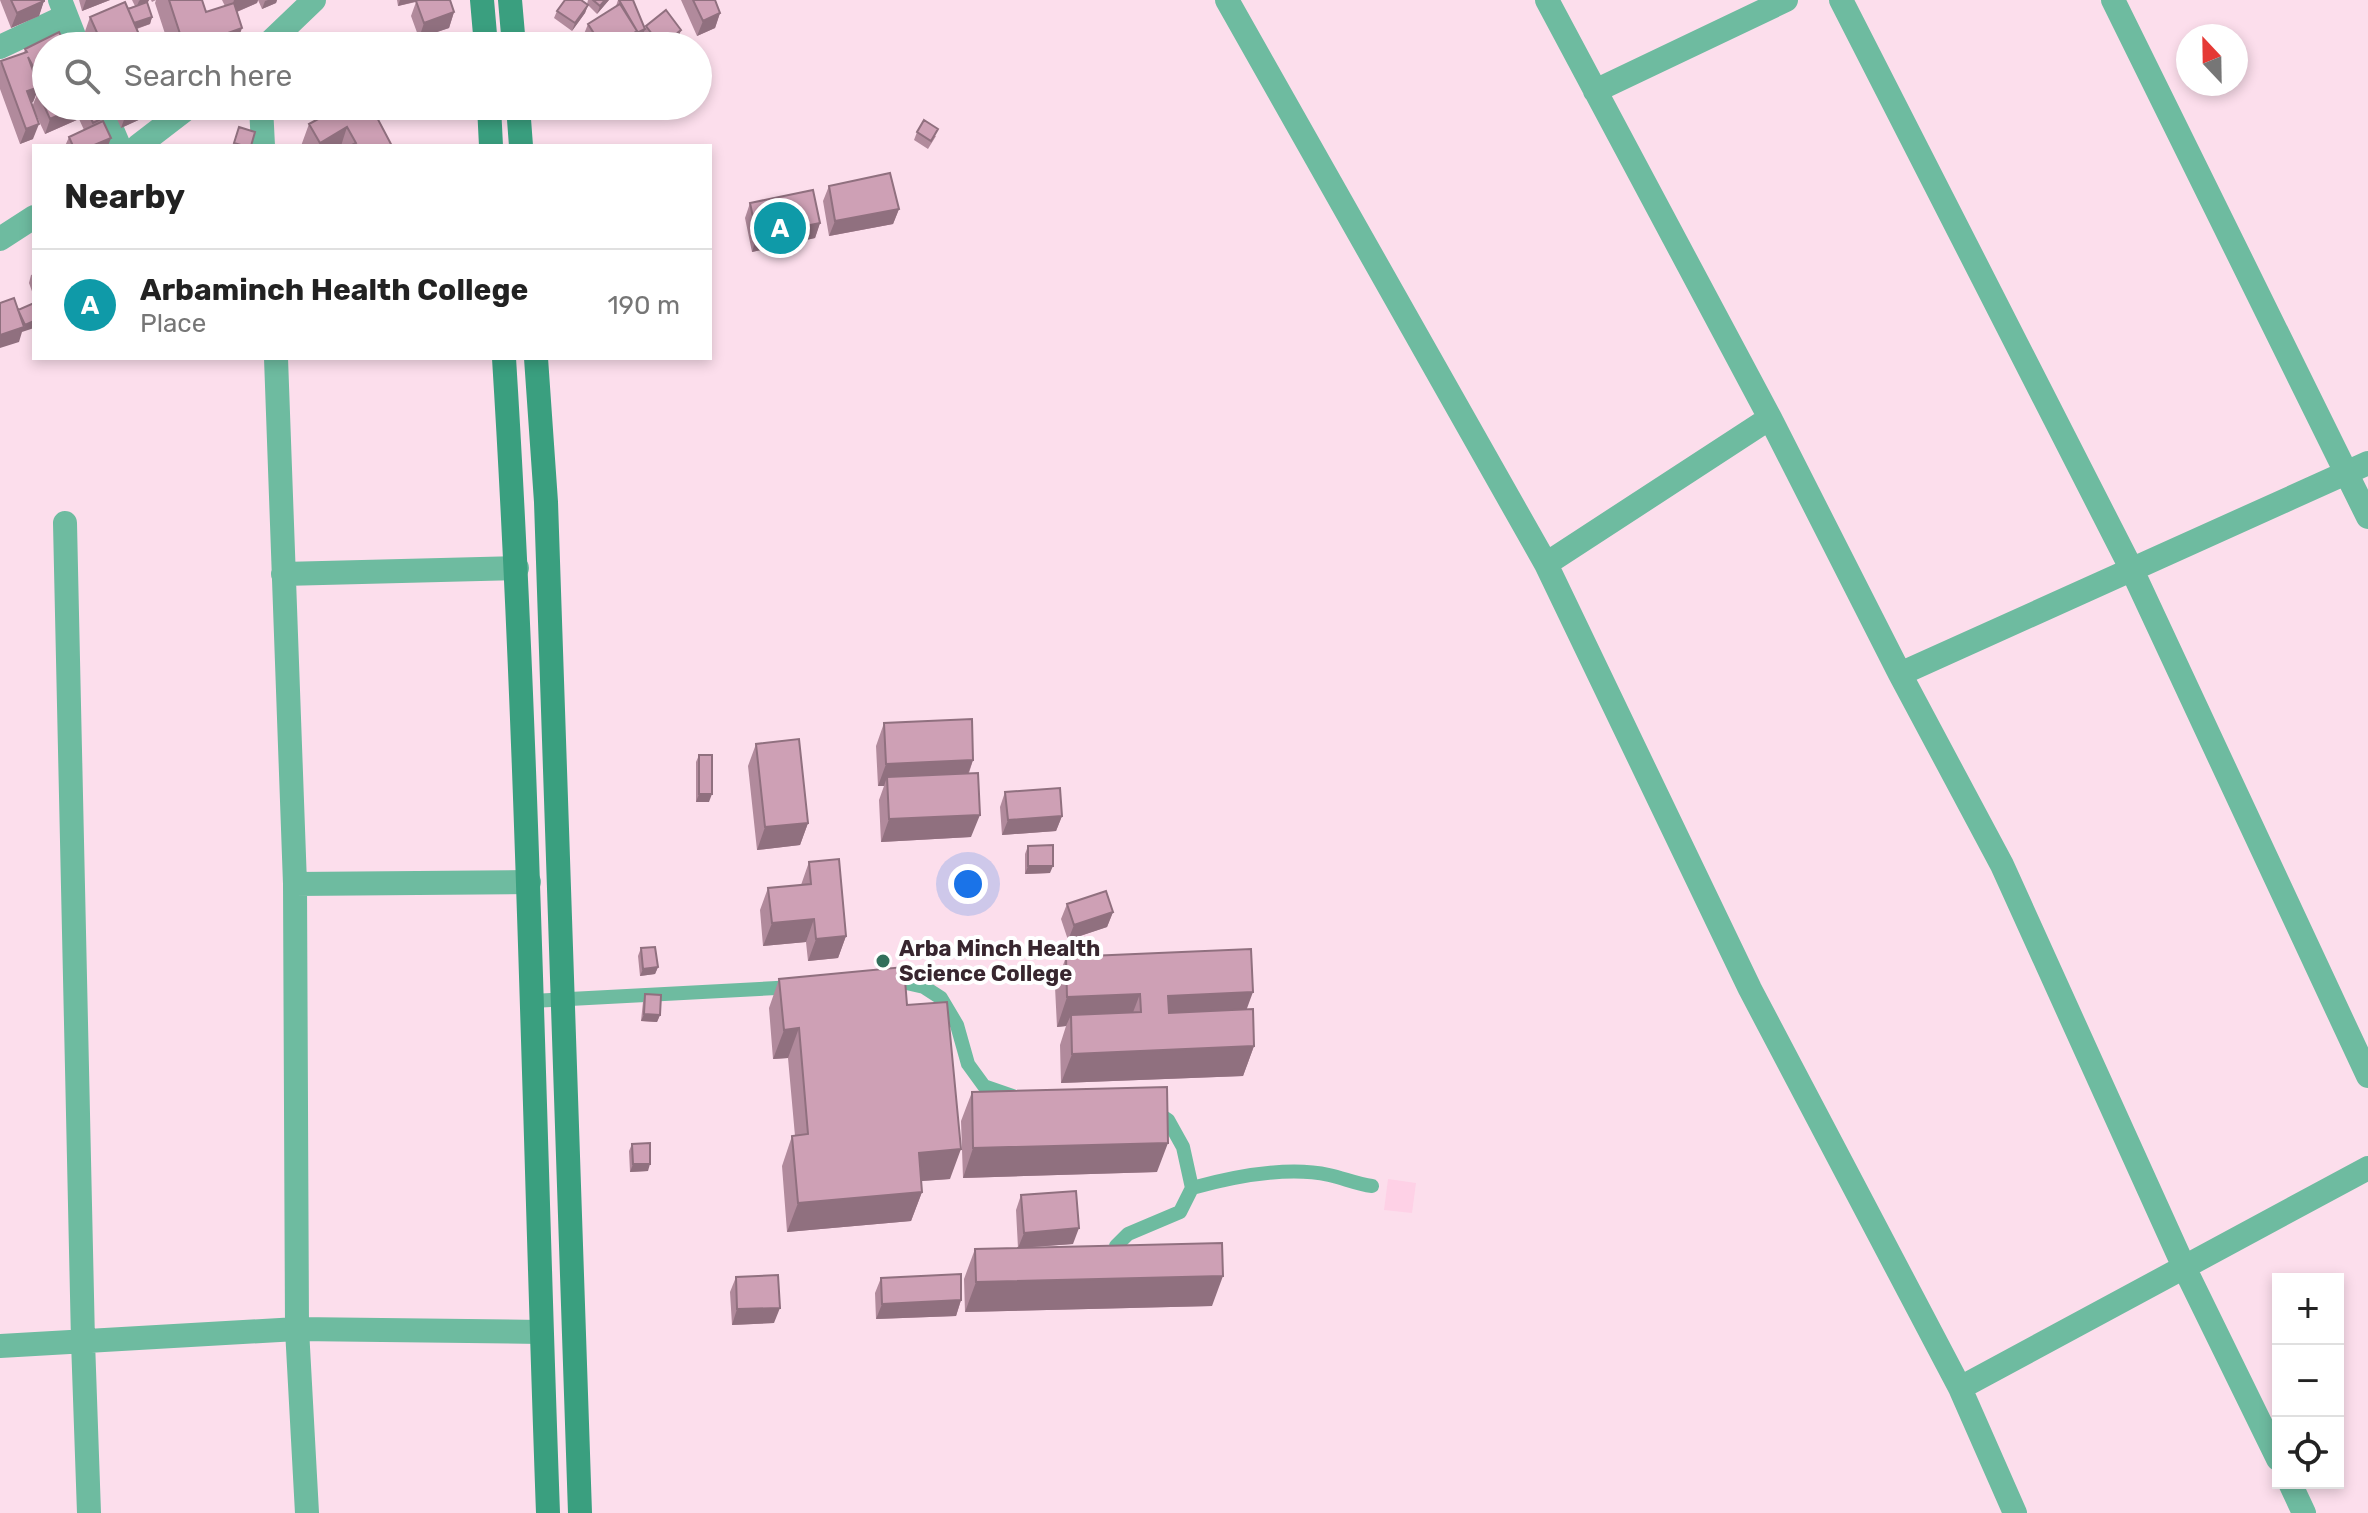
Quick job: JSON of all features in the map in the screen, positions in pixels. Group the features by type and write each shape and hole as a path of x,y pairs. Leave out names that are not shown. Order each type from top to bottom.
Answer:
{"main road":[{"path":"482,0 485,32"},
{"path":"510,0 513,32"},
{"path":"490,120 491,144"},
{"path":"519,120 521,144"},
{"path":"504,360 517,568 529,882 548,1513"},
{"path":"536,360 546,502 580,1513"}],"street":[{"path":"281,32 314,0"},
{"path":"1227,0 1546,564 1750,989 1960,1388 2015,1513"},
{"path":"1547,0 1770,418 1900,674 2002,865 2184,1267 2272,1447"},
{"path":"1595,91 1786,0"},
{"path":"1841,0 2132,570 2368,1076"},
{"path":"2113,0 2368,517"},
{"path":"0,47 63,8 72,32"},
{"path":"108,120 118,144"},
{"path":"141,144 172,120"},
{"path":"262,120 263,144"},
{"path":"0,239 32,218"},
{"path":"276,360 295,884 297,1329 307,1513"},
{"path":"1546,564 1770,418"},
{"path":"1900,674 2368,463"},
{"path":"65,523 89,1513"},
{"path":"283,574 517,568"},
{"path":"295,884 529,882"},
{"path":"1960,1388 2368,1168"},
{"path":"0,1346 297,1329 541,1332"},
{"path":"2293,1489 2304,1513"}],"lane":[{"path":"876,983 902,982 924,987 941,998 957,1025 968,1064 984,1086 1025,1098"},
{"path":"532,1001 806,986"},
{"path":"1118,1253 1116,1246 1128,1234 1180,1212 1192,1188 1183,1147 1168,1120 1158,1111 1134,1107"},
{"path":"1192,1188 1233,1177 1298,1174 1328,1175 1372,1186"}],"shaded area":[{"path":"1388,1179 1416,1183 1412,1213 1384,1210"}],"building":[{"path":"11,0 44,0 44,1 17,13"},
{"path":"169,0 202,0 206,12 234,3 242,28 231,32 179,32"},
{"path":"418,0 450,0 454,12 424,23"},
{"path":"565,0 581,0 588,5 575,23 557,11"},
{"path":"619,0 633,0 645,29 637,31"},
{"path":"693,0 715,0 720,13 703,21"},
{"path":"125,2 138,32 97,32 90,17"},
{"path":"147,2 152,17 134,23 128,9"},
{"path":"620,4 637,31 593,32 588,24"},
{"path":"666,10 681,30 650,32 646,26"},
{"path":"32,46 32,64 28,57 32,68 32,89 27,91 32,105 32,120 38,120 39,124 26,129 1,61 27,52 25,49"},
{"path":"316,120 378,120 391,144 354,144 347,127 320,143 309,124"},
{"path":"924,120 938,129 931,141 917,132"},
{"path":"103,121 111,138 97,144 72,144 69,137"},
{"path":"239,127 255,132 252,144 234,143"},
{"path":"890,173 899,209 835,221 829,186"},
{"path":"813,190 820,223 757,236 750,203"},
{"path":"14,298 24,327 0,335 0,303"},
{"path":"32,304 32,322 25,325 18,310"},
{"path":"972,719 973,760 886,764 884,723"},
{"path":"799,739 808,823 765,827 756,744"},
{"path":"699,755 712,755 712,794 699,794"},
{"path":"978,773 980,815 889,819 887,777"},
{"path":"1060,788 1062,816 1008,820 1005,792"},
{"path":"1053,845 1053,866 1028,866 1028,846"},
{"path":"839,859 846,936 816,939 814,919 772,923 768,888 811,884 809,862"},
{"path":"1106,891 1113,912 1074,925 1067,904"},
{"path":"655,947 658,967 643,969 641,948"},
{"path":"1251,949 1253,992 1168,996 1169,1013 1253,1009 1254,1046 1072,1054 1071,1015 1141,1012 1140,994 1067,997 1066,957"},
{"path":"904,967 907,1005 947,1002 961,1149 919,1153 922,1192 798,1203 792,1136 808,1134 799,1028 784,1030 779,979"},
{"path":"645,994 661,995 660,1015 644,1014"},
{"path":"1167,1087 1168,1143 973,1148 972,1092"},
{"path":"650,1143 650,1164 633,1164 632,1144"},
{"path":"1076,1191 1079,1228 1024,1233 1021,1195"},
{"path":"1222,1243 1223,1276 976,1282 975,1249"},
{"path":"961,1274 961,1300 882,1304 881,1278"},
{"path":"778,1275 780,1308 737,1309 736,1277"}],"place":[{"name":"Arbaminch Health College","path":"780,228"},
{"name":"Arba Minch Health Science College","path":"883,961"}]}
